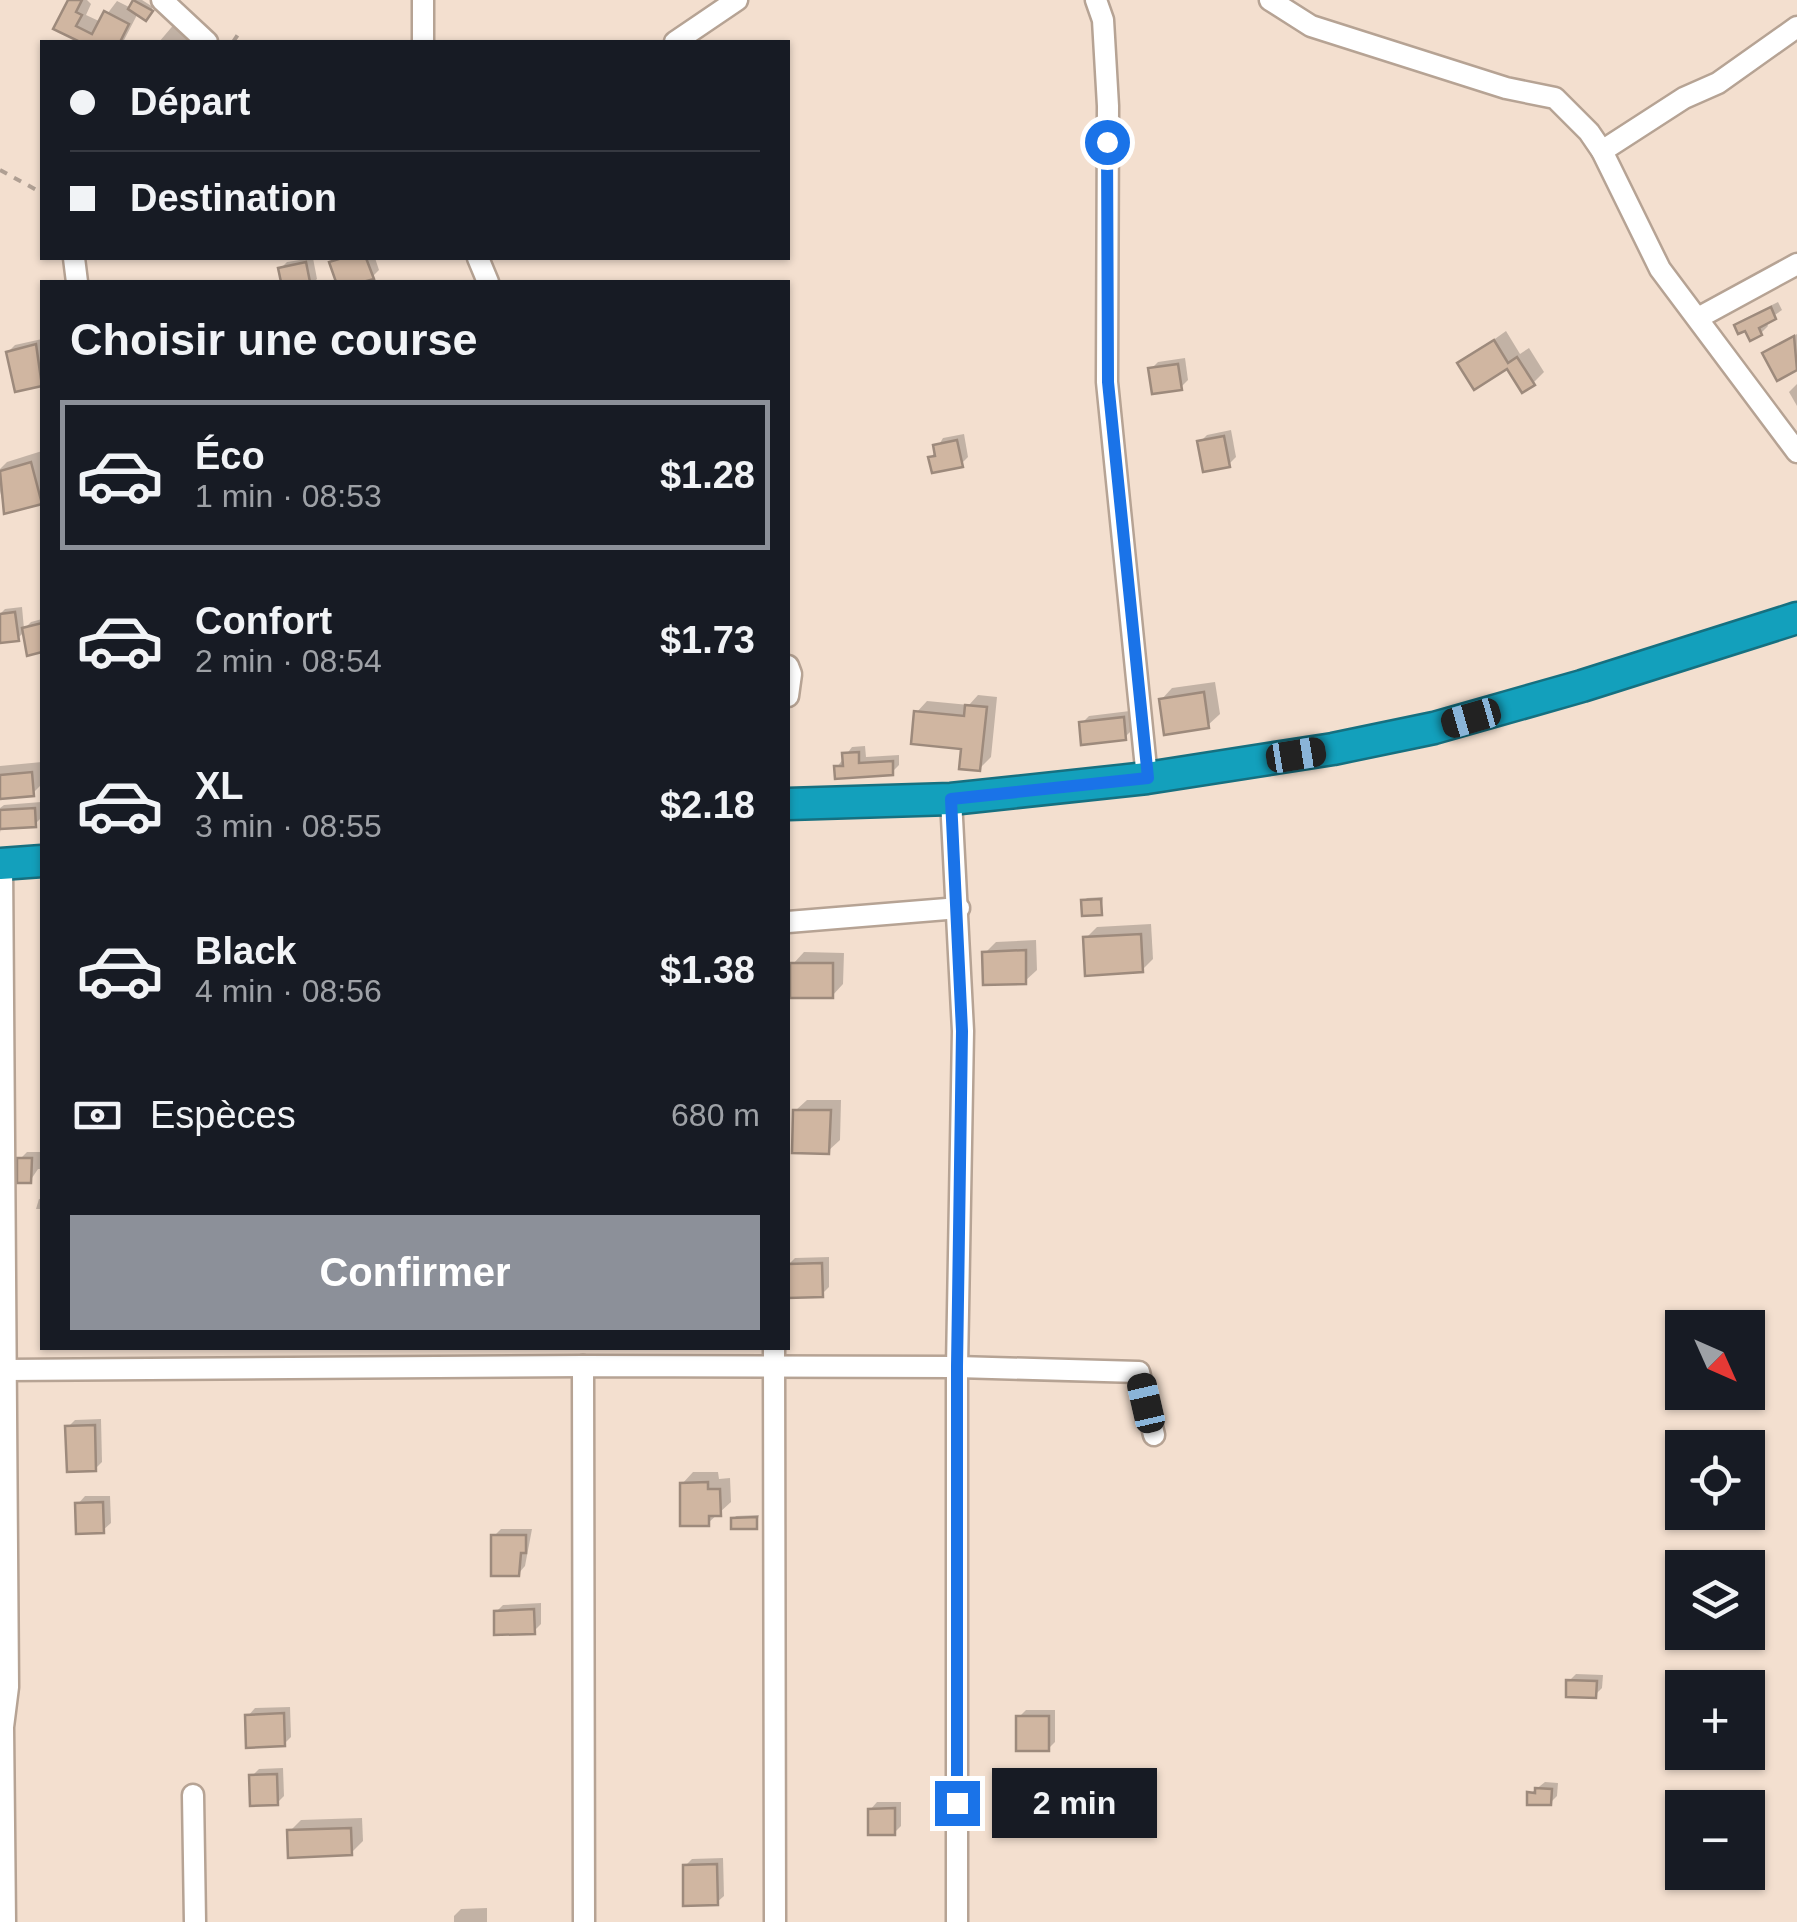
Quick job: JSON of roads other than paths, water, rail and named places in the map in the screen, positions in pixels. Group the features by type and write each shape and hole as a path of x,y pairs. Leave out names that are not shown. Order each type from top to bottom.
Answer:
{"highway":[{"path":"790,804 951,799 1148,778 1333,749 1434,728 1797,618"},
{"path":"1,864 40,861"}],"street":[{"path":"162,0 205,40"},
{"path":"423,0 423,40"},
{"path":"678,40 737,0"},
{"path":"1096,0 1103,20 1108,106 1108,382 1148,778"},
{"path":"1270,0 1311,26 1506,88 1555,98 1602,151 1660,269 1797,452"},
{"path":"1602,151 1684,98 1718,82 1797,27"},
{"path":"1698,318 1797,264"},
{"path":"951,799 962,1031 957,1367 958,1922"},
{"path":"1,864 8,1686 3,1728 5,1922"},
{"path":"790,922 959,908"},
{"path":"774,1357 775,1922"},
{"path":"6,1370 583,1366 774,1357 1139,1372 1154,1435"},
{"path":"583,1366 584,1922"},
{"path":"192,1795 194,1922"}]}
